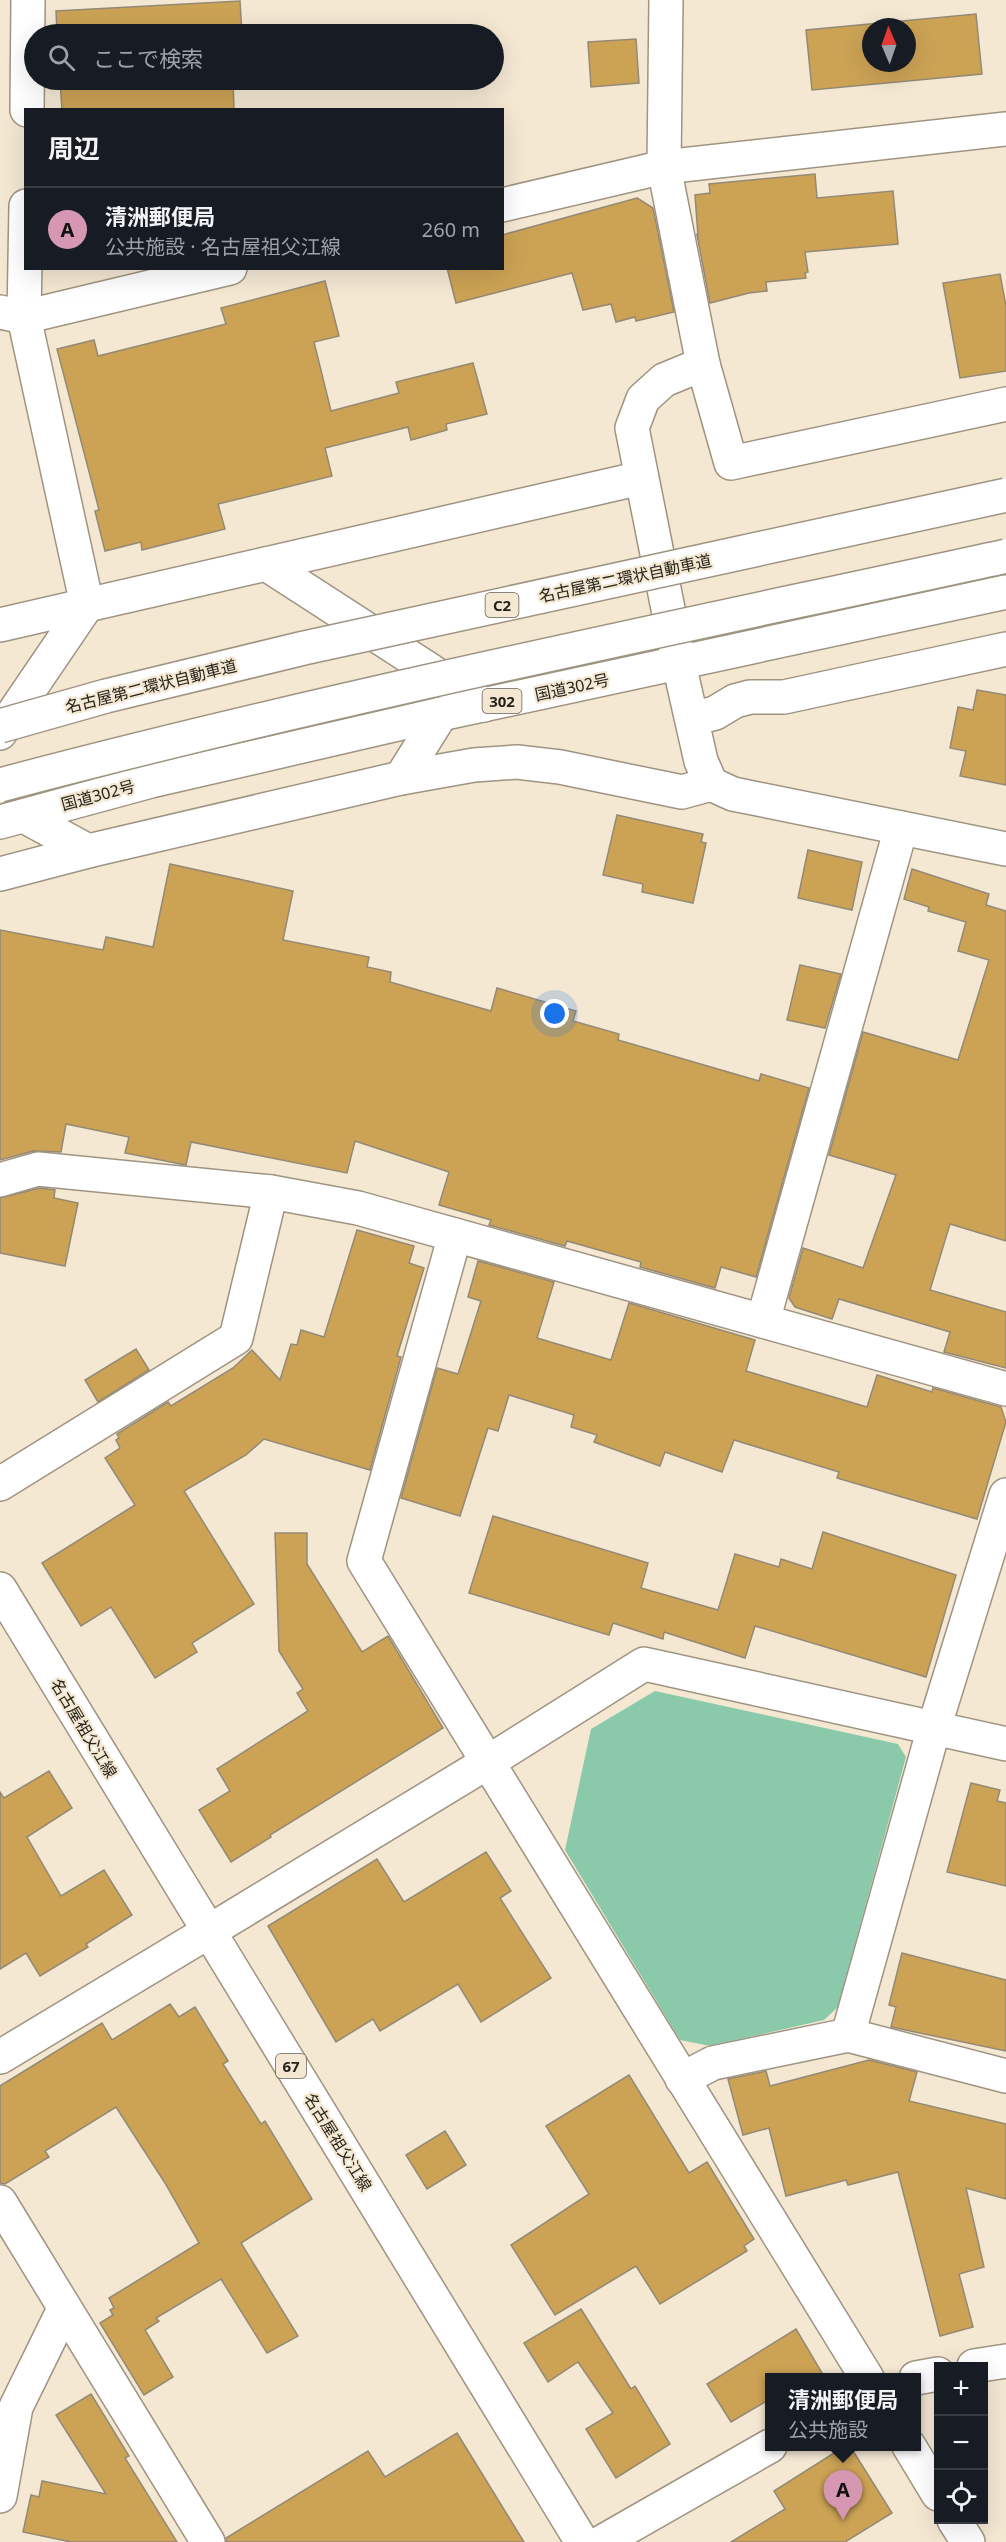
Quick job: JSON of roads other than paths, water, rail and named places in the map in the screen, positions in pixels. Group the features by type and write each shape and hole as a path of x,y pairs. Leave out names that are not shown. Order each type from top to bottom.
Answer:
{"main road":[{"path":"28,0 28,24"},
{"path":"666,0 664,167 703,363 731,463 1006,404"},
{"path":"27,90 27,108"},
{"path":"504,204 664,167 1006,129"},
{"path":"0,733 87,604 12,314 24,221"},
{"path":"12,314 221,270"},
{"path":"703,363 664,380 643,399 632,429 679,664 701,761 711,784"},
{"path":"0,625 641,478"},
{"name":"名古屋第二環状自動車道","path":"0,726 106,696 304,648 1006,495"},
{"path":"0,785 318,705 1006,556"},
{"path":"266,564 484,705"},
{"name":"国道302号","path":"12,819 151,780 441,714 1006,592"},
{"path":"692,719 715,713 735,701 750,697 784,697 1006,649"},
{"path":"401,778 441,714"},
{"path":"0,874 88,850 401,778 474,765 517,762 560,767 682,792 711,784 734,794 1006,849"},
{"path":"12,819 88,850"},
{"path":"763,1320 901,828"},
{"path":"0,1180 38,1169 271,1192 358,1208 1006,1389"},
{"path":"0,1484 236,1338 271,1192"},
{"path":"455,1235 364,1561 864,2373"},
{"path":"848,2035 934,1728 1006,1496"},
{"name":"名古屋祖父江線","path":"0,1589 582,2542"},
{"path":"0,2057 488,1762 644,1664 1006,1743"},
{"path":"682,2079 713,2063 848,2035 1006,2076"},
{"path":"0,2202 208,2542"},
{"path":"0,2496 8,2404 64,2309"},
{"path":"988,2364 1006,2361"},
{"path":"602,2542 765,2449"},
{"path":"912,2451 934,2486"},
{"path":"957,2524 968,2542"}],"place":[{"name":"清洲郵便局","path":"843,2520"}]}
